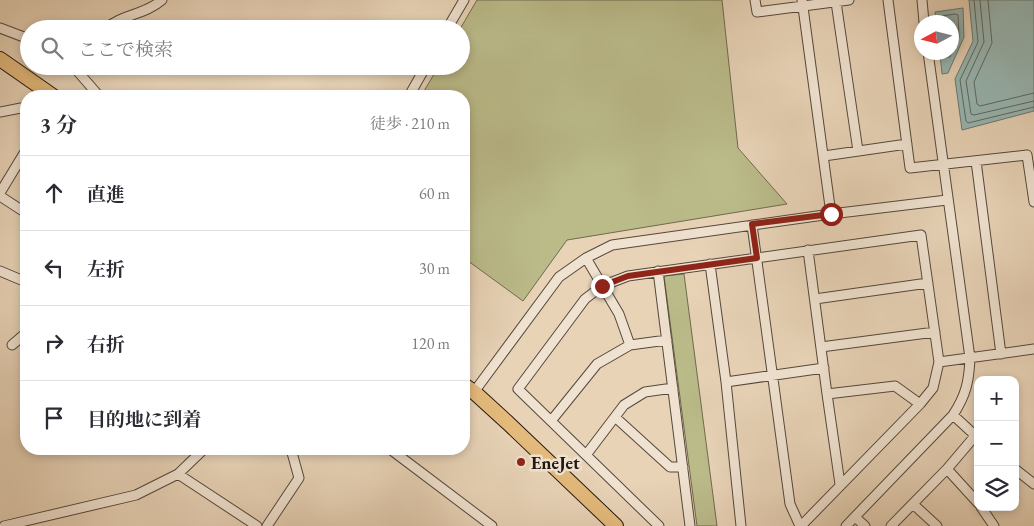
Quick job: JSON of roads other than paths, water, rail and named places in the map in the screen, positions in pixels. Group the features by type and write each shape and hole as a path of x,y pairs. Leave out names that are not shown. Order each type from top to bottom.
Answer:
{"highway":[{"path":"0,59 20,73"},
{"path":"22,75 44,90"},
{"path":"470,389 616,526"}],"street":[{"path":"120,20 150,9 162,0"},
{"path":"452,20 464,0"},
{"path":"755,0 757,12 803,3 849,0"},
{"path":"888,0 910,168 1028,154 1034,202"},
{"path":"922,0 923,15"},
{"path":"836,2 858,151"},
{"path":"803,3 831,214"},
{"path":"0,28 20,36"},
{"path":"846,526 953,415 964,397 969,378 970,358 929,60"},
{"path":"81,75 94,90"},
{"path":"413,90 421,75"},
{"path":"0,112 20,108"},
{"path":"824,156 907,144"},
{"path":"20,160 0,195 20,209"},
{"path":"976,161 1001,354"},
{"path":"470,387 559,277 586,258 612,245 752,224 947,200"},
{"path":"659,526 518,389 584,299 602,286 628,276 658,271 757,258 921,235 939,362 933,388 920,404 800,526 790,504 772,375 757,258 752,224"},
{"path":"808,250 840,484"},
{"path":"586,258 619,314 630,345"},
{"path":"710,264 726,382 741,526"},
{"path":"0,271 20,279"},
{"path":"658,271 690,526"},
{"path":"815,299 928,283"},
{"path":"821,346 935,332"},
{"path":"12,345 20,338"},
{"path":"551,422 597,364 630,345 667,340"},
{"path":"939,362 1034,349"},
{"path":"726,382 824,368"},
{"path":"827,394 895,386 920,404"},
{"path":"586,455 624,404 645,392 673,388"},
{"path":"953,415 974,434"},
{"path":"615,417 670,467 683,467"},
{"path":"890,526 974,440"},
{"path":"4,526 136,495 178,474 198,455"},
{"path":"267,526 298,478 292,455"},
{"path":"398,455 492,526"},
{"path":"947,469 974,499"},
{"path":"1019,472 1034,484"},
{"path":"178,474 257,526"},
{"path":"913,504 937,526"},
{"path":"984,511 994,526"},
{"path":"855,516 865,526"}],"water":[{"path":"969,0 1034,0 1034,111 962,130 955,79 973,41"},
{"path":"963,8 964,37 959,48 959,15 935,15 935,12"},
{"path":"941,60 954,60 948,73 942,74"}],"place":[{"name":"EneJet","path":"521,462"}]}
